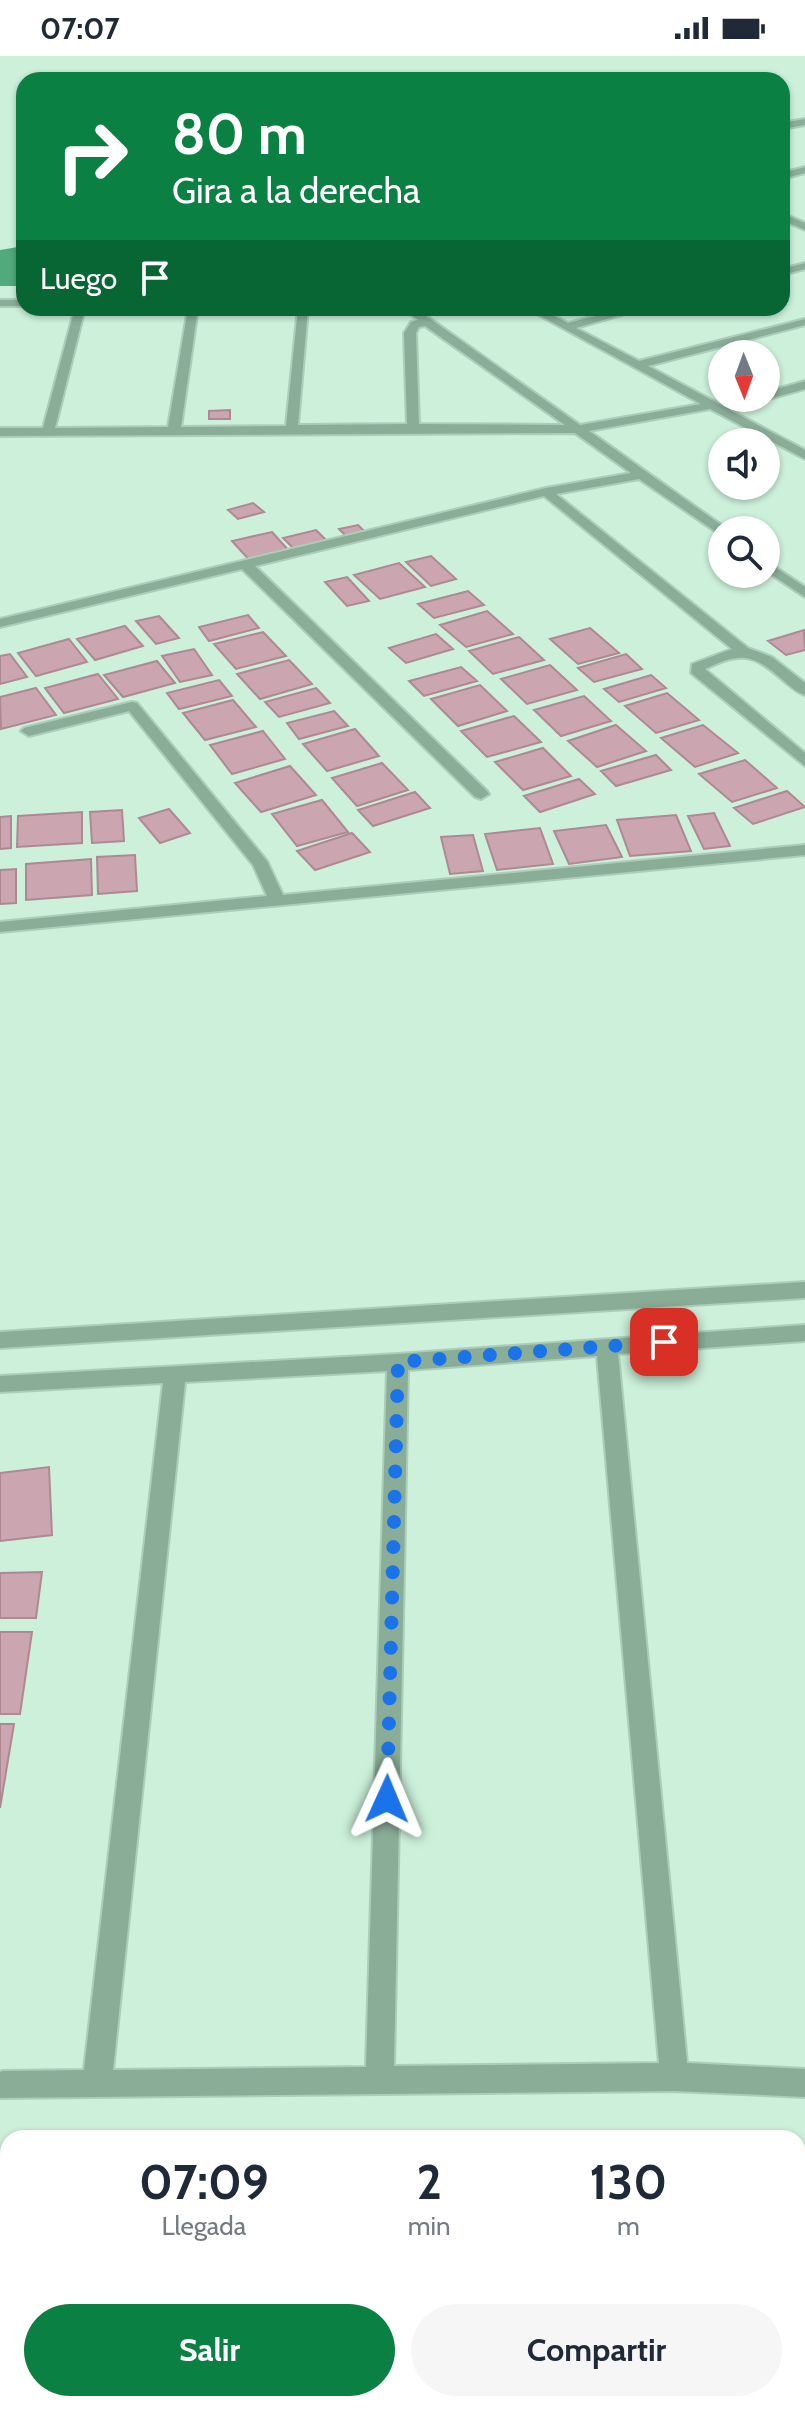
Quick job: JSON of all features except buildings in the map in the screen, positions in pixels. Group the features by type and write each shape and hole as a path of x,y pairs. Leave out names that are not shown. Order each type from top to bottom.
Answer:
{"street":[{"path":"48,432 78,316"},
{"path":"174,430 192,316"},
{"path":"292,429 302,316"},
{"path":"419,316 708,522"},
{"path":"546,316 708,403"},
{"path":"566,327 609,316"},
{"path":"413,428 410,333 415,324 427,322"},
{"path":"638,365 805,322"},
{"path":"780,392 805,385"},
{"path":"0,432 581,429 708,408"},
{"path":"725,412 805,455"},
{"path":"787,445 805,442"},
{"path":"0,623 546,492 643,474"},
{"path":"546,492 742,650"},
{"path":"245,564 481,794"},
{"path":"780,575 805,593"},
{"path":"805,691 753,651 742,650 697,667 698,673 805,761"},
{"path":"29,731 132,706 261,864 277,901"},
{"path":"0,927 805,850"},
{"path":"0,1340 805,1290"},
{"path":"0,1384 398,1362 805,1333"},
{"path":"607,1346 674,2077"},
{"path":"380,2079 398,1362"},
{"path":"97,2084 175,1374"},
{"path":"3,2085 674,2077 805,2083"}],"shaded area":[{"path":"16,247 16,286 0,286 0,250"}],"route":[{"path":"387,1799 398,1362 664,1342"}]}
